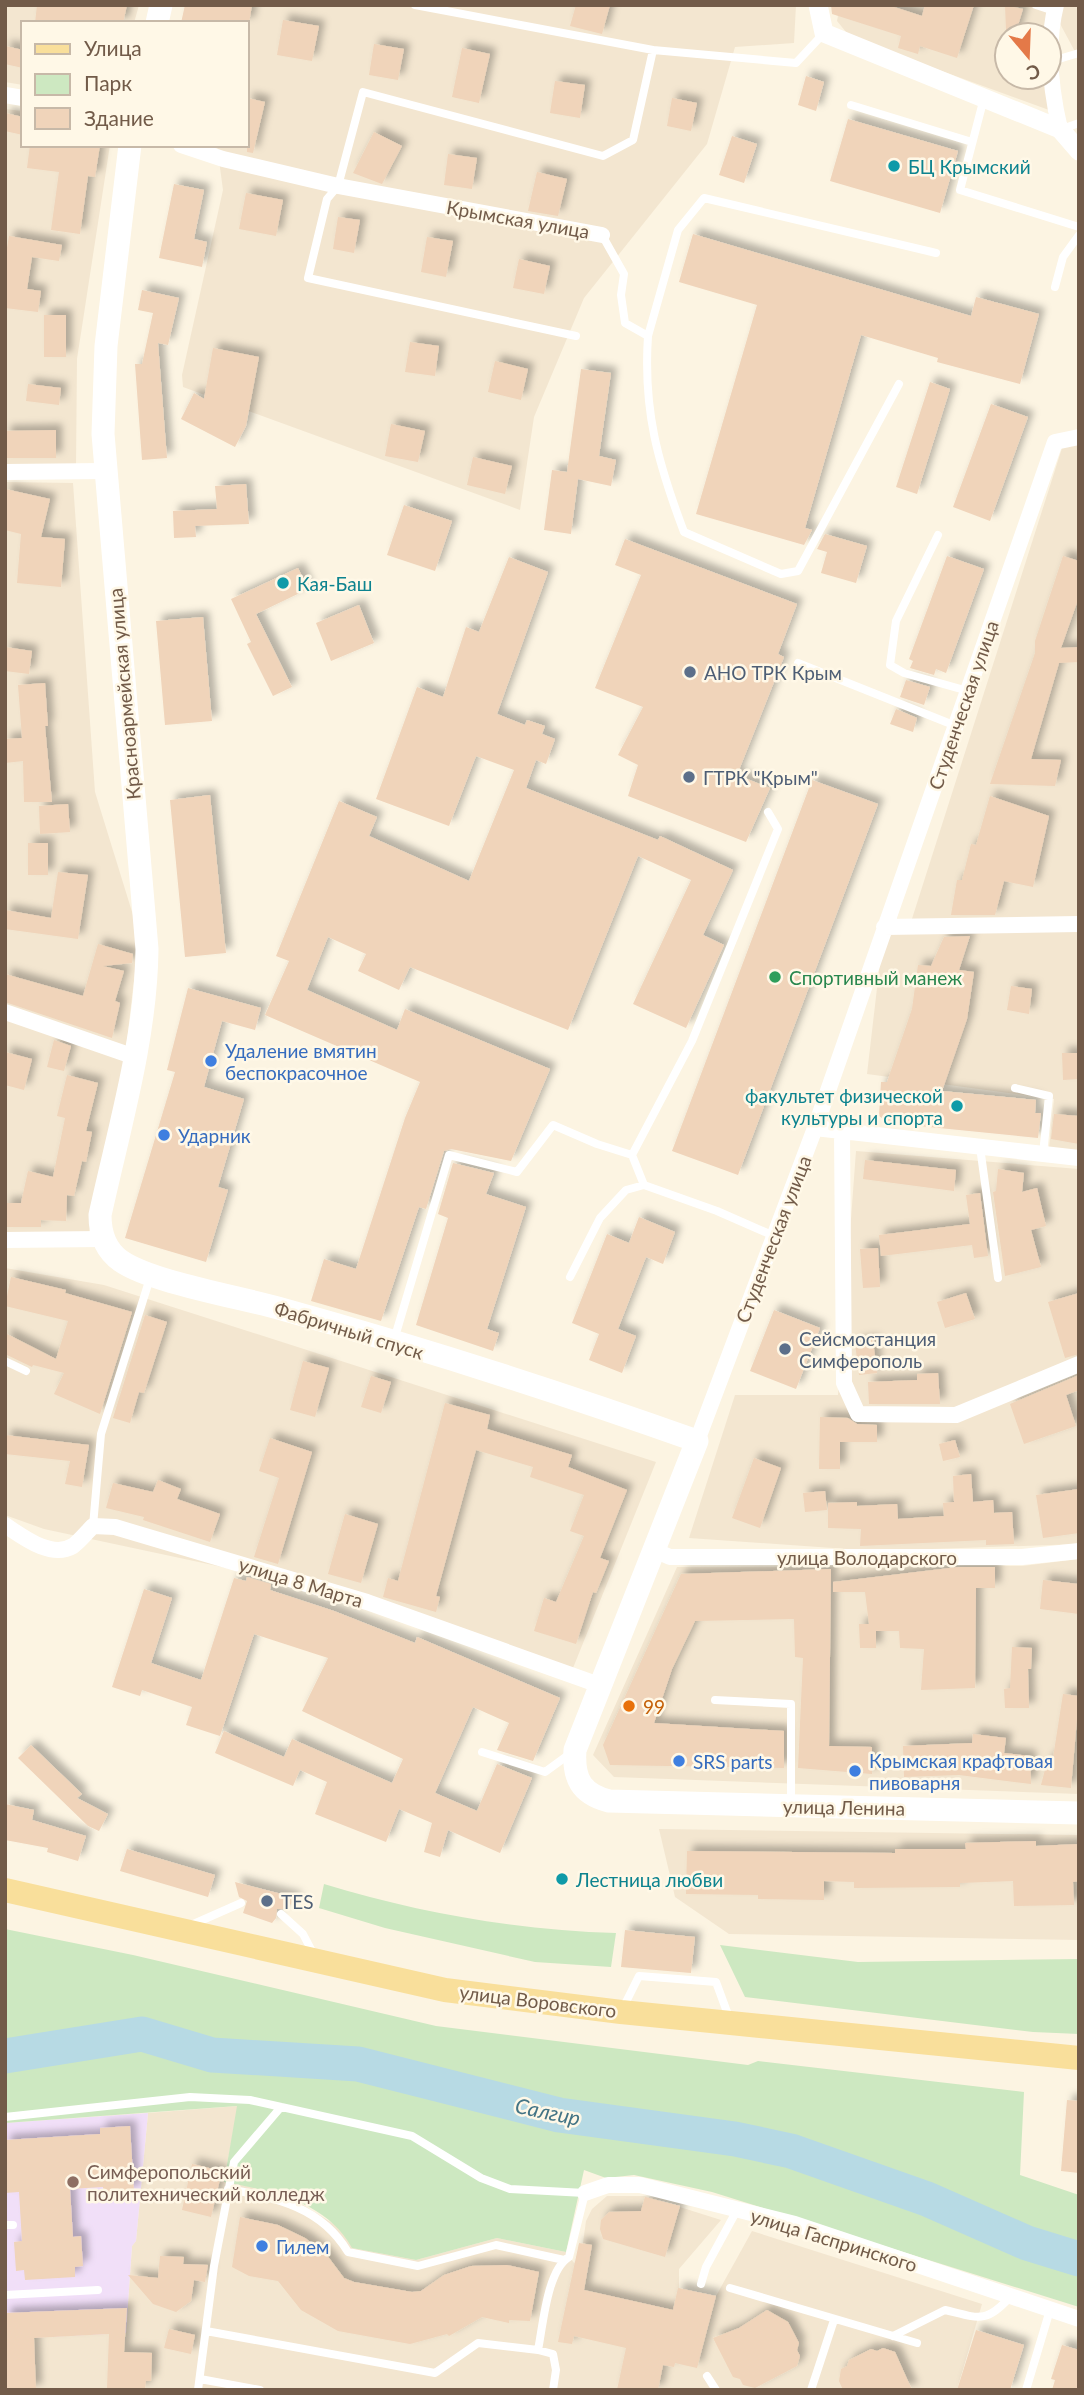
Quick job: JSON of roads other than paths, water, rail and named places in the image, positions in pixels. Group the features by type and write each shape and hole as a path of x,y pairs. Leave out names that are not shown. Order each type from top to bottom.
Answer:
{"main road":[{"name":"Красноармейская улица","path":"102,1239 100,1216 135,1057 147,987 147,949 105,471 106,346 130,147"},
{"name":"Фабричный спуск","path":"102,1239 120,1261 151,1275 279,1308 534,1384 697,1441"},
{"name":"Студенческая улица","path":"575,1750 656,1551 697,1441"},
{"name":"улица Ленина","path":"575,1750 576,1778 582,1788 597,1798 609,1801 1079,1813"},
{"name":"улица Воровского","path":"5,1890 446,1990 621,2012 1079,2059"}],"street":[{"path":"818,5 824,33 984,98 1070,126"},
{"path":"1054,91 1054,100 1070,126 1079,151"},
{"name":"Крымская улица","path":"187,147 223,159 338,186 602,235"},
{"name":"Студенческая улица","path":"697,1441 815,1128 1055,442 1079,437"},
{"path":"5,472 105,471"},
{"path":"884,926 1079,924"},
{"path":"5,1012 135,1057"},
{"path":"815,1128 1079,1158"},
{"path":"842,1131 844,1383 858,1414 956,1415 1079,1364"},
{"path":"5,1240 102,1239"},
{"path":"5,1525 43,1547 56,1549 72,1546 93,1526"},
{"name":"улица 8 Марта","path":"93,1526 115,1527 367,1602 602,1686"},
{"name":"улица Володарского","path":"656,1551 670,1557 1022,1557 1079,1551"},
{"name":"улица Гаспринского","path":"585,2193 608,2185 640,2185 795,2224 1079,2319"}],"lane":[{"path":"415,5 653,50 796,63 824,33"},
{"path":"1037,5 1055,8"},
{"path":"576,336 308,278 327,199 338,186 363,92 603,156 632,140 653,50"},
{"path":"984,98 960,190 1079,227"},
{"path":"851,104 972,142"},
{"path":"899,384 798,571 782,574 684,532 654,446 645,380 648,336 678,230 704,198 936,253"},
{"name":"Крымская улица","path":"602,235 624,274 621,296 625,323 648,336"},
{"path":"1055,287 1063,257 1079,235"},
{"path":"938,535 896,621 890,665 904,673 968,691"},
{"path":"798,663 956,726"},
{"path":"632,1155 692,1041 778,829 768,812"},
{"path":"1014,1088 1049,1096 1042,1154"},
{"path":"393,1343 449,1154 517,1172 553,1125 632,1155 644,1185"},
{"path":"980,1147 998,1278"},
{"path":"570,1277 600,1218 626,1190 644,1185 717,1211 774,1236"},
{"path":"93,1526 101,1434 151,1275"},
{"path":"5,1361 26,1371"},
{"path":"715,1700 791,1704 790,1806"},
{"path":"482,1752 545,1772 575,1750"},
{"path":"182,1929 241,1903"},
{"path":"281,1913 303,1934 317,1961"},
{"path":"621,2012 639,1976 716,1982 731,2023"},
{"path":"5,2117 190,2097 250,2100 412,2136 481,2178 510,2189 585,2193 569,2256 564,2260 551,2285 538,2350"},
{"path":"198,2390 205,2331 234,2162 281,2107"},
{"path":"228,2189 283,2199 336,2232 348,2252 418,2266 496,2245 564,2260"},
{"path":"701,2284 706,2267 737,2210"},
{"path":"730,2288 917,2343"},
{"path":"5,2295 98,2290"},
{"path":"893,2336 946,2310 979,2319 995,2314 1010,2297"},
{"path":"1026,2390 1050,2310"},
{"path":"811,2390 834,2320"},
{"path":"205,2331 435,2373 478,2343 538,2350 553,2354 556,2370 553,2390"},
{"path":"707,2376 716,2390"},
{"path":"200,2379 260,2390"}],"waterway":[{"name":"Салгир","path":"5,2056 142,2034 212,2055 358,2064 559,2115 735,2139 791,2151 927,2199 1027,2243 1079,2259"}],"place":[{"name":"БЦ Крымский","path":"894,166"},
{"name":"Кая-Баш","path":"283,583"},
{"name":"АНО ТРК Крым","path":"690,672"},
{"name":"ГТРК \"Крым\"","path":"689,777"},
{"name":"Спортивный манеж","path":"775,977"},
{"name":"Удаление вмятин беспокрасочное","path":"211,1061"},
{"name":"факультет физической культуры и спорта","path":"957,1106"},
{"name":"Ударник","path":"164,1135"},
{"name":"Сейсмостанция Симферополь","path":"785,1349"},
{"name":"99","path":"629,1706"},
{"name":"SRS parts","path":"679,1761"},
{"name":"Крымская крафтовая пивоварня","path":"855,1771"},
{"name":"Лестница любви","path":"562,1879"},
{"name":"TES","path":"267,1901"},
{"name":"Симферопольский политехнический колледж","path":"73,2182"},
{"name":"Гилем","path":"262,2246"}]}
